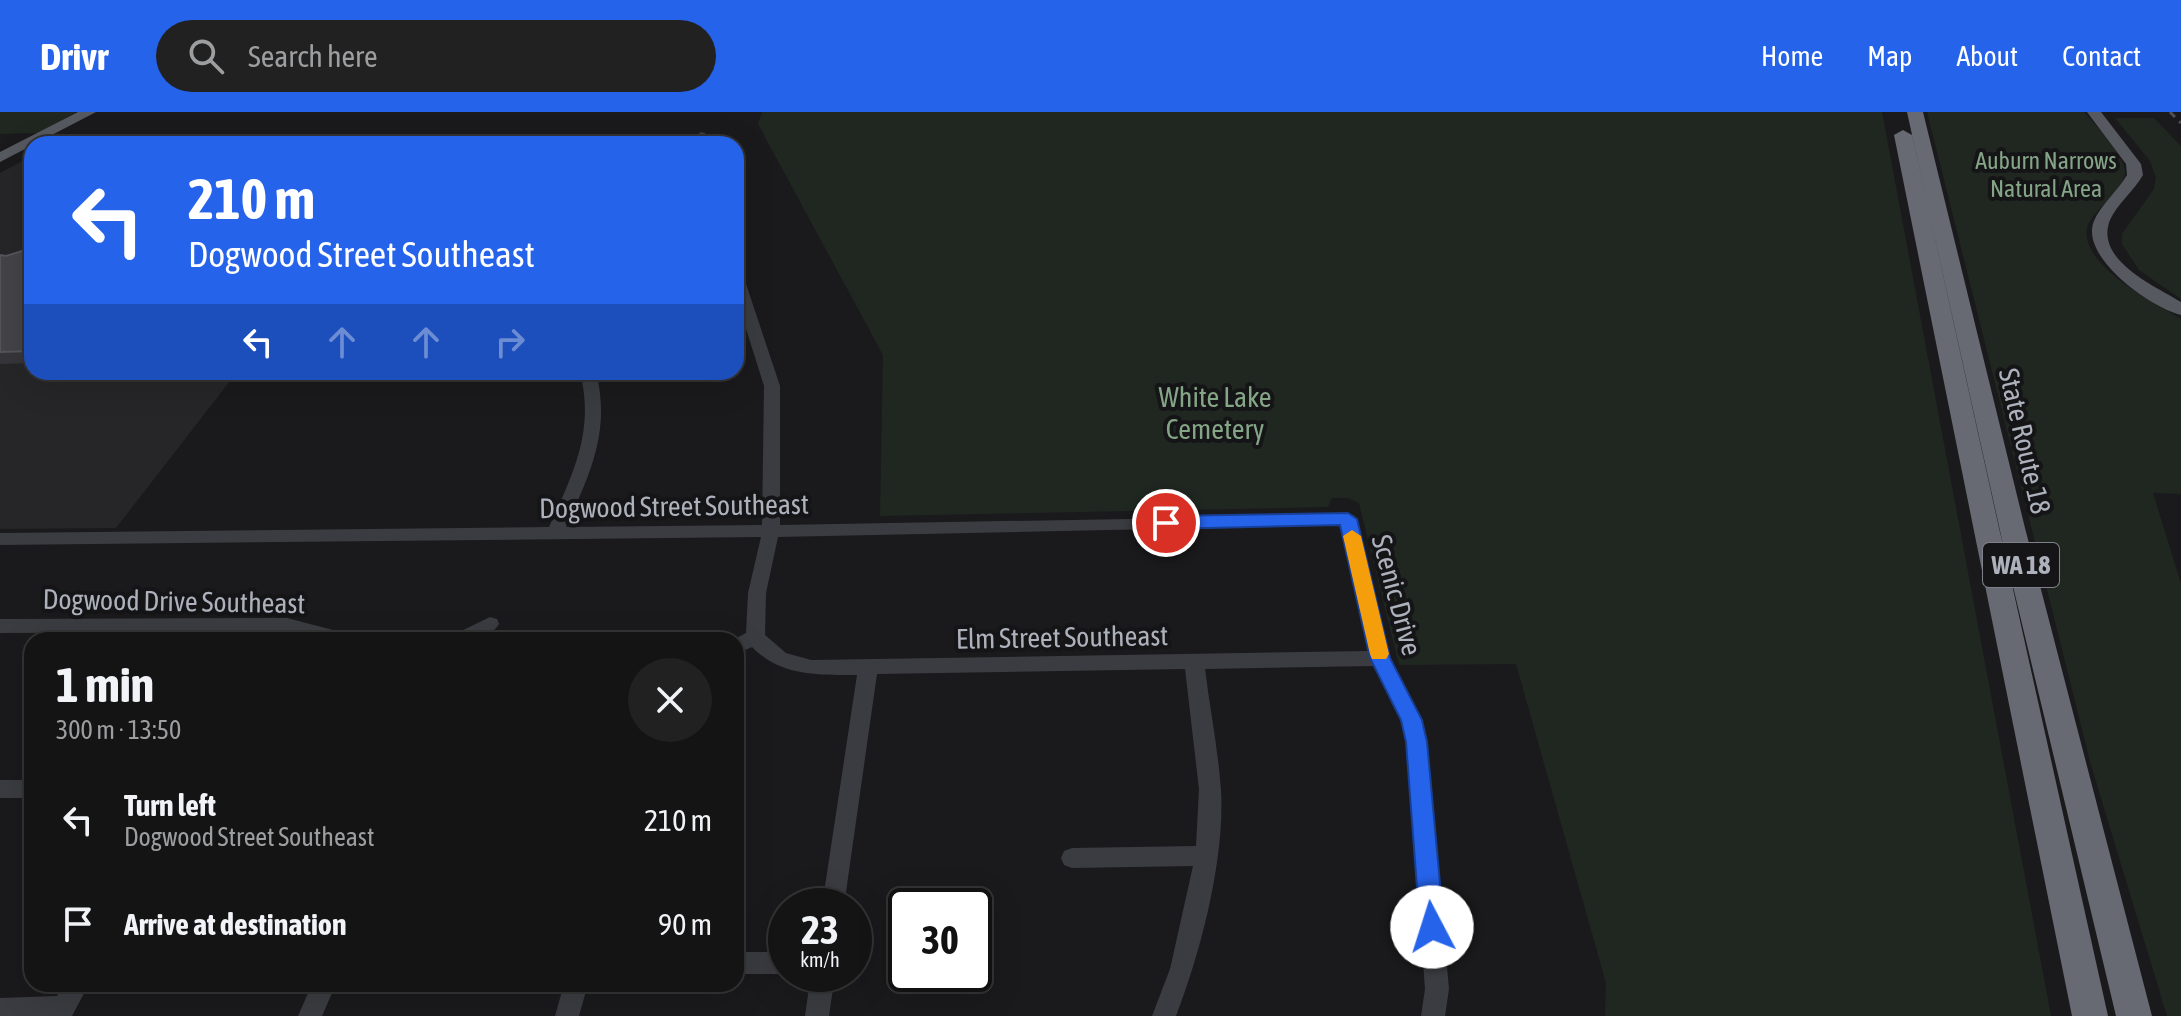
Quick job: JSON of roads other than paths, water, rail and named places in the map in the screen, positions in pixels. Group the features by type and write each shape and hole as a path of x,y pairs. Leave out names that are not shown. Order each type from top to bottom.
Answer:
{"highway":[{"name":"State Route 18","path":"1897,112 2090,1016"},
{"name":"State Route 18","path":"1915,112 2012,528 2134,1016"}],"main road":[{"path":"43,136 89,112"},
{"path":"61,136 108,112"},
{"path":"2094,112 2133,164 2135,175 2103,219 2098,232 2102,249 2115,266 2181,310"},
{"path":"0,158 24,146"},
{"path":"0,168 24,155"}],"street":[{"path":"744,300 772,386 771,531 757,593 755,637 744,643"},
{"path":"555,533 578,482 590,438 595,408 590,380"},
{"name":"Dogwood Street Southeast","path":"0,539 771,531 1348,519"},
{"name":"Scenic Drive","path":"1348,519 1380,658 1411,720 1417,742 1437,989 1433,1016"},
{"path":"475,632 490,624"},
{"name":"Dogwood Drive Southeast","path":"172,632 287,625 314,632"},
{"name":"Dogwood Drive Southeast","path":"0,626 133,632"},
{"name":"Elm Street Southeast","path":"755,637 764,650 790,664 811,668 1380,658"},
{"path":"1164,1016 1182,969 1206,856 1210,789 1194,662"},
{"path":"836,888 868,668"},
{"path":"0,789 24,789"},
{"path":"1072,858 1206,856"},
{"path":"744,963 768,963"},
{"path":"0,1010 61,1012 72,992"},
{"path":"310,1016 320,992"},
{"path":"567,1016 574,992"},
{"path":"817,1016 820,992"}],"railway":[{"path":"2170,112 2181,123"}],"park label":[{"name":"Auburn Narrows Natural Area","path":"2046,175"},
{"name":"White Lake Cemetery","path":"1215,413"}]}
